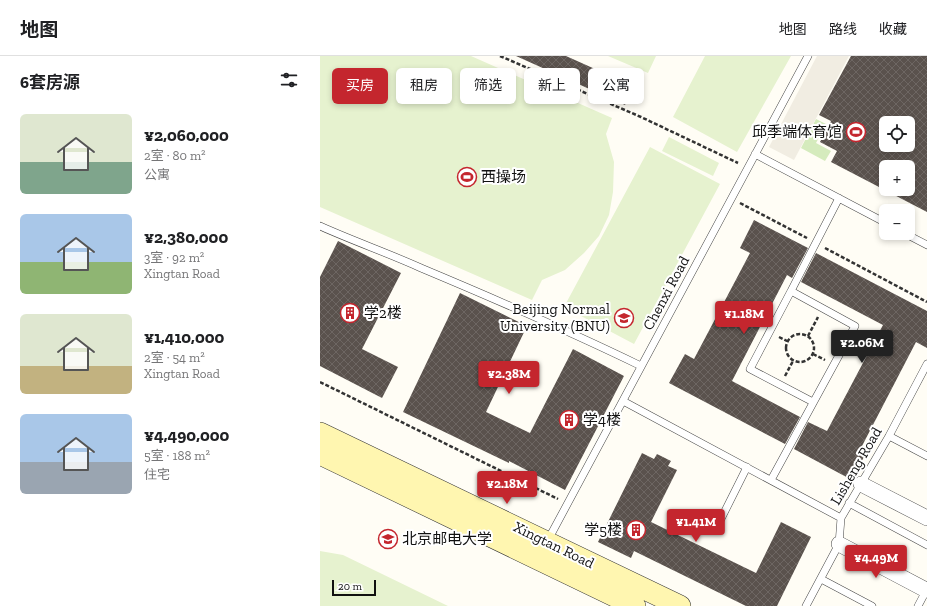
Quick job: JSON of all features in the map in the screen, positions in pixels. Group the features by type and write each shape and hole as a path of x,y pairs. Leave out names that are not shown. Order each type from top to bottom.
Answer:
{"street":[{"name":"Xingtan Road","path":"320,433 680,606"},
{"name":"Xingtan Road","path":"320,454 635,606"},
{"path":"861,484 927,518"},
{"path":"839,544 927,589"}],"lane":[{"name":"Chenxi Road","path":"547,542 808,56"},
{"path":"756,154 879,219"},
{"path":"813,402 750,368 839,198"},
{"path":"320,226 517,309 590,341 641,366"},
{"path":"915,239 927,245"},
{"path":"771,480 855,326 791,291"},
{"name":"Lisheng Road","path":"806,606 839,544 841,518 889,436 927,364"},
{"path":"623,400 841,518"},
{"path":"889,436 927,456"},
{"path":"716,529 747,467"},
{"path":"850,503 927,545"},
{"path":"821,579 872,606"},
{"path":"918,606 927,589"}],"path":[{"path":"500,56 641,117 748,168"},
{"path":"732,198 927,302"},
{"path":"808,336 823,308"},
{"path":"794,334 804,334 808,336 814,344 813,354 807,361 793,361 786,354 785,350 787,341 794,334"},
{"path":"781,385 793,361"},
{"path":"320,382 568,504"}],"green space":[{"name":"西操场","path":"320,56 471,56 498,68 460,68 460,104 516,104 516,76 524,79 524,104 580,104 612,118 606,134 614,162 613,192 609,215 599,236 584,253 565,270 542,280 532,300 320,207"},
{"path":"608,56 656,56 648,73 644,71 644,68 636,68"},
{"path":"705,56 791,56 737,152 673,117"},
{"path":"816,119 826,124 816,143 831,151 825,161 801,148"},
{"path":"669,137 719,163 713,176 662,151"},
{"path":"650,147 720,184 634,344 564,307"},
{"path":"320,551 343,555 448,606 320,606"}],"shaded area":[{"path":"817,56 849,56 794,160 769,147"}],"building":[{"path":"516,56 566,56 593,68 588,68 588,88 580,85 580,68 543,68"},
{"name":"邱季端体育馆","path":"851,56 927,56 927,212 915,206 915,204 912,204 896,196 915,196 915,160 879,160 879,187 831,162 837,151 820,142 831,121 819,115"},
{"path":"754,220 808,248 792,278 787,275 732,381 800,417 785,444 669,383 685,354 694,359 750,253 740,248"},
{"name":"学2楼","path":"338,241 401,273 362,349 398,367 382,398 320,366 320,277"},
{"path":"816,253 927,311 927,348 916,342 862,446 868,449 852,480 794,449 808,422 827,431 883,325 801,282"},
{"path":"460,293 527,326 486,412 530,433 573,349 624,376 565,490 509,461 509,463 403,412"},
{"name":"学5楼","path":"642,453 654,459 657,454 671,461 668,466 677,470 651,522 756,573 781,522 811,537 777,606 746,606 634,551 631,558 598,542"}],"place":[{"name":"邱季端体育馆","path":"856,132"},
{"name":"西操场","path":"467,177"},
{"name":"学2楼","path":"350,313"},
{"name":"Beijing Normal University (BNU)","path":"624,318"},
{"name":"学4楼","path":"569,420"},
{"name":"学5楼","path":"636,530"},
{"name":"北京邮电大学","path":"388,539"}]}
